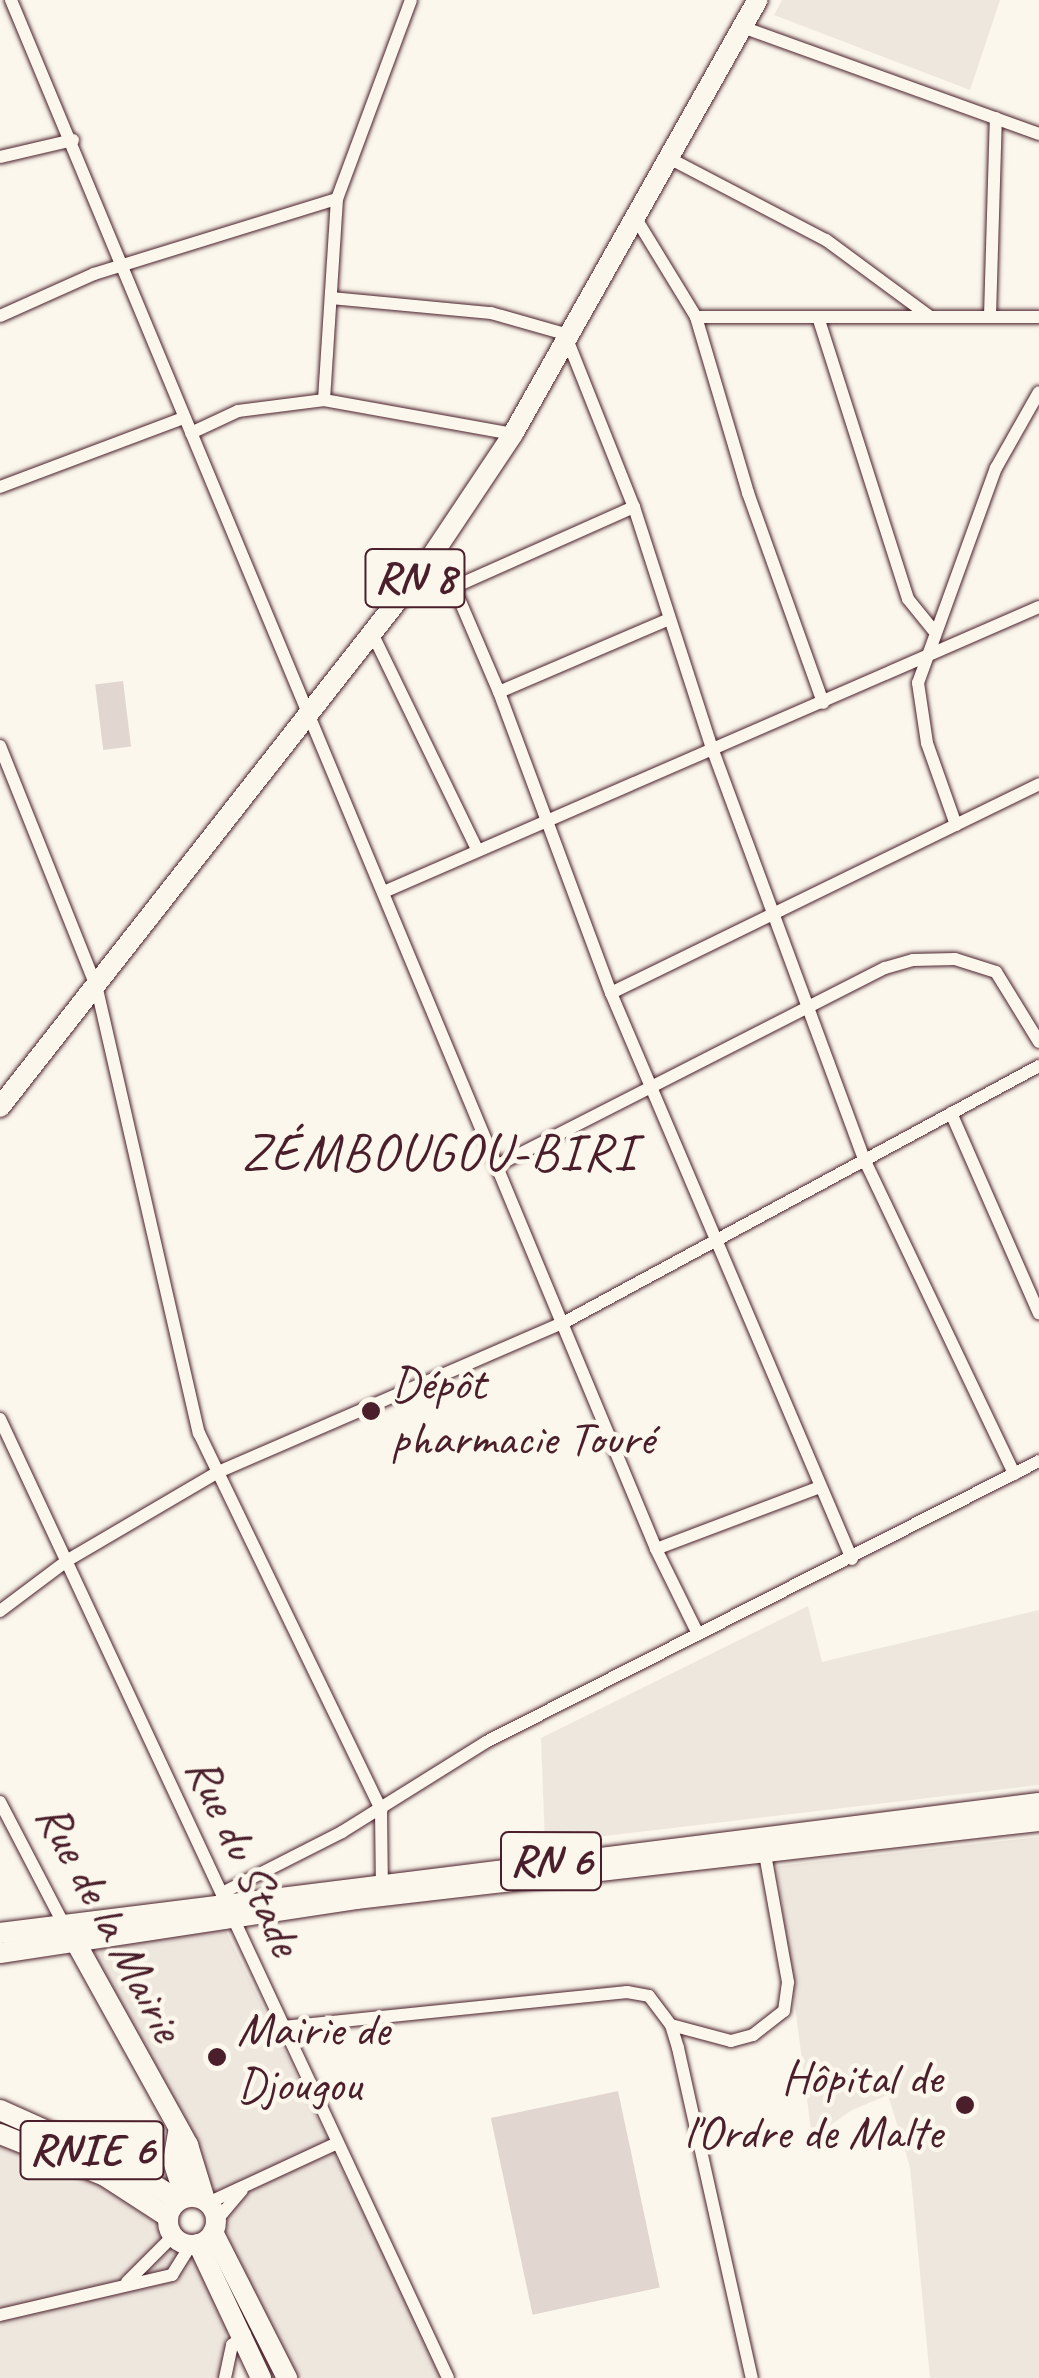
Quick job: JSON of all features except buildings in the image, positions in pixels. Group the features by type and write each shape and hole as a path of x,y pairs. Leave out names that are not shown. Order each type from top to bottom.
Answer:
{"main road":[{"name":"RN 8","path":"0,1107 314,714 427,563 513,434 565,334 758,0"},
{"name":"RN 6","path":"382,1888 1039,1803"},
{"name":"RN 6","path":"0,1933 226,1904 765,1854 1039,1822"},
{"name":"RN 6","path":"0,1953 76,1940 226,1904"},
{"name":"Rue de la Mairie","path":"63,1922 178,2133 174,2161 193,2220"},
{"name":"RNIE 6","path":"0,2110 121,2164 193,2220 287,2378"},
{"name":"RNIE 6","path":"0,2134 105,2176 193,2220 238,2336 261,2378"}],"street":[{"path":"12,0 73,140 184,418 314,714 656,1550 698,1634"},
{"path":"324,400 337,200 411,0"},
{"path":"742,26 1039,134"},
{"path":"990,316 996,118"},
{"path":"0,157 73,140"},
{"path":"667,157 826,240 929,316"},
{"path":"0,316 122,266 337,200"},
{"path":"634,217 696,317 748,493 823,703"},
{"path":"331,298 491,313 565,334 634,507 712,748 865,1161 1014,1474"},
{"path":"696,317 1039,317"},
{"path":"819,320 908,599 933,630"},
{"path":"956,825 918,706 925,659 996,468 1038,398"},
{"path":"191,433 238,411 324,400 513,434"},
{"path":"0,487 184,418"},
{"path":"454,586 634,507"},
{"path":"427,563 454,586 500,692 610,993 852,1558"},
{"path":"386,892 546,817 823,703 1039,607"},
{"path":"500,692 668,619"},
{"path":"373,635 476,849"},
{"path":"0,746 97,989 199,1434 381,1810 382,1888"},
{"path":"610,993 1039,784"},
{"path":"500,1164 885,968 933,956 996,972 1039,1042"},
{"path":"0,1612 68,1560 218,1472 562,1323 1039,1066"},
{"path":"951,1113 1039,1313"},
{"name":"Rue du Stade","path":"0,1420 448,2378"},
{"path":"226,1904 486,1742 1039,1461"},
{"path":"656,1550 820,1487"},
{"name":"Rue de la Mairie","path":"0,1802 63,1922"},
{"path":"671,2025 731,2041 753,2035 784,2011 788,1982 765,1854"},
{"path":"283,2027 627,1992 648,1996 671,2025 752,2378"},
{"path":"125,2284 193,2220 242,2190 337,2143"},
{"path":"0,2315 172,2275 193,2220"},
{"path":"225,2378 238,2336 261,2330"}],"shaded area":[{"path":"782,0 1000,0 970,90 774,15"},
{"path":"123,681 131,747 103,750 95,684"},
{"path":"808,1606 822,1662 1039,1610 1039,1785 545,1843 541,1738"},
{"name":"Hôpital de l'Ordre de Malte","path":"1039,1837 1039,2378 930,2378 910,2167 888,2095 852,2110 812,2138 777,1866"},
{"path":"223,1925 443,2378 292,2378 93,1950"},
{"path":"618,2091 660,2288 533,2315 491,2118"},
{"path":"0,2138 96,2174 182,2228 228,2320 221,2378 0,2378"}],"place":[{"name":"Dépôt pharmacie Touré","path":"371,1411"},
{"name":"Mairie de Djougou","path":"217,2057"},
{"name":"Hôpital de l'Ordre de Malte","path":"965,2105"}],"district":[{"name":"ZÉMBOUGOU-BIRI","path":"439,1153"}]}
